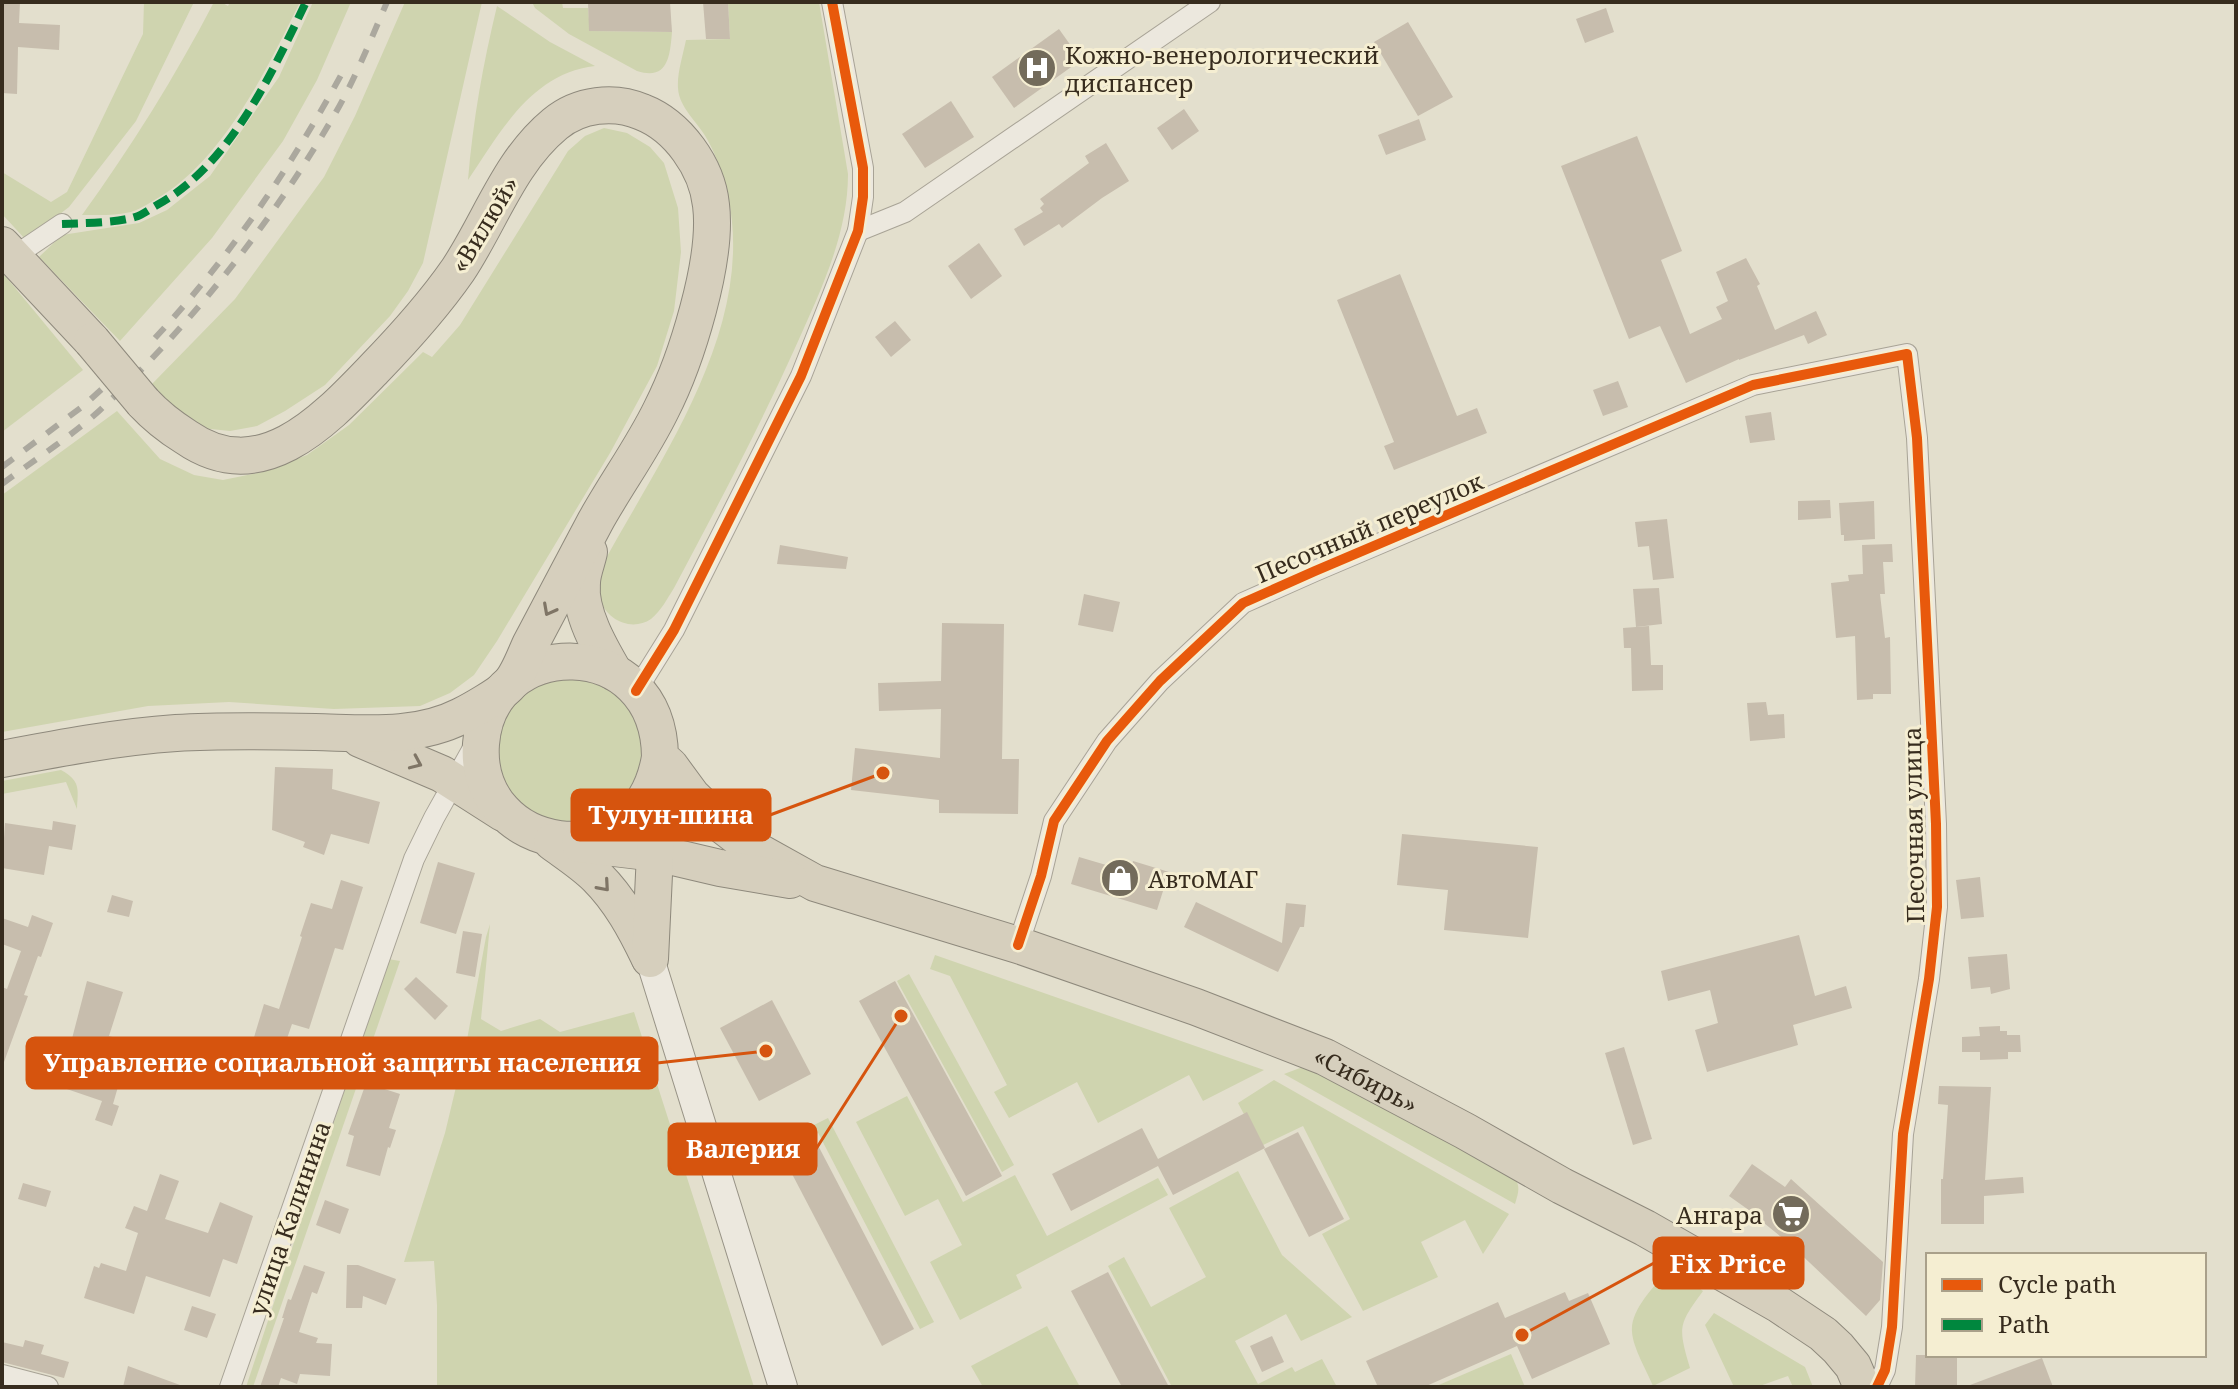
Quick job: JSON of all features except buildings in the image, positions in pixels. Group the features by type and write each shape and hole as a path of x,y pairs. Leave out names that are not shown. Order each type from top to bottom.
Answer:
{"highway":[{"name":"«Вилюй»","path":"8,251 92,341 156,417 212,452 244,456 263,454 288,444 336,408 423,316 459,269 525,157 554,125 567,115 596,106 627,107 641,111 666,126 695,159 711,205 711,244 693,326 674,384 646,439 599,516"},
{"path":"599,516 581,585 593,635 625,682 651,709 657,724 659,766 650,959"},
{"path":"599,516 509,686 496,701 484,727 481,753 486,780 503,810 596,876 633,924 650,959"},
{"path":"2,759 84,744 177,733 277,731 390,734 424,729 459,717 526,673 559,661 581,661 602,666 625,682"},
{"path":"344,733 456,782 530,829 587,845 656,853 720,868 815,883"},
{"path":"530,829 575,840 606,833 619,826 643,803 659,766"},
{"path":"659,766 670,766 692,796 752,848 815,883"},
{"name":"«Сибирь»","path":"815,883 1018,945 1196,1007 1325,1057 1645,1228 1778,1304 1823,1334 1838,1348 1853,1366 1862,1387"}],"main road":[{"path":"650,959 783,1387"}],"street":[{"path":"625,682 674,630 801,376 858,231 863,168 832,2"},
{"path":"858,231 905,212 1210,2"},
{"path":"8,251 62,224"},
{"name":"Песочный переулок","path":"1018,945 1041,876 1054,821 1107,741 1160,681 1243,603 1753,385 1907,354"},
{"name":"Песочная улица","path":"1877,1387 1885,1370 1892,1327 1903,1134 1929,979 1937,907 1936,824 1917,438 1907,354"},
{"name":"улица Калинина","path":"230,1387 414,859 484,727"},
{"path":"2,1375 48,1387"}],"green space":[{"path":"144,2 194,2 136,121 69,207 26,240 2,214 2,172 51,202 67,192 143,34"},
{"path":"214,2 228,6 230,2 300,2 240,113 200,164 178,184 136,210 119,214 82,215 152,111"},
{"path":"313,2 351,2 317,80 283,141 212,238 120,341 39,257 62,235 139,223 167,210 210,176 279,77"},
{"path":"405,2 482,2 423,263 390,316 325,385 257,426 230,431 201,428 180,414 152,384 235,299 324,177 355,116"},
{"path":"532,2 562,2 563,8 588,8 590,31 672,32 668,58 655,72 637,71 569,34 535,8"},
{"path":"728,2 819,2 848,174 847,197 831,263 752,439 661,609 644,623 628,624 614,618 603,606 598,589 601,571 699,387 717,340 729,293 733,245 728,196 711,146 682,102 678,82 686,40 730,39"},
{"path":"497,6 550,42 595,66 573,71 536,92 492,143 468,180 479,92"},
{"path":"604,128 627,133 650,147 664,163 678,208 681,252 674,311 657,366 610,453 474,675 450,693 420,706 334,709 229,702 148,706 2,732 2,495 117,411 160,459 194,475 223,480 262,472 307,455 349,425 423,352 432,357 460,325 568,151 585,136"},
{"path":"2,272 83,370 2,432"},
{"path":"556,677 599,680 634,710 646,750 624,804 587,823 544,820 520,805 502,779 497,753 501,724 517,698"},
{"path":"61,770 77,786 77,809 66,782 2,794 2,781"},
{"path":"490,924 481,1019 501,1031 540,1019 560,1032 634,1012 754,1387 437,1387 434,1261 404,1262 445,1133"},
{"path":"935,955 1264,1070 1203,1101 1189,1075 1098,1123 1077,1082 1009,1118 994,1092 1007,1085 950,976 930,969"},
{"path":"388,959 400,961 253,1387 246,1387"},
{"path":"909,974 1014,1165 1002,1172 897,981"},
{"path":"1306,1068 1512,1175 1518,1188 1515,1204 1284,1074"},
{"path":"1274,1080 1509,1214 1483,1254 1465,1220 1421,1242 1438,1277 1363,1311 1322,1234 1350,1219 1303,1126 1261,1146 1238,1103"},
{"path":"907,1096 963,1202 1015,1175 1047,1236 1158,1178 1168,1195 1016,1275 1022,1288 960,1320 930,1262 962,1245 938,1199 905,1216 856,1122"},
{"path":"828,1118 934,1322 920,1329 814,1125"},
{"path":"1238,1171 1282,1255 1352,1317 1301,1341 1286,1314 1235,1341 1258,1384 1292,1367 1295,1372 1322,1359 1337,1387 1172,1387 1108,1266 1124,1257 1151,1307 1206,1277 1169,1208"},
{"path":"1670,1268 1703,1291 1683,1327 1683,1343 1690,1368 1653,1386 1635,1345 1632,1323 1645,1298"},
{"path":"1714,1313 1805,1367 1813,1387 1793,1387 1788,1376 1757,1387 1734,1387 1705,1325"},
{"path":"1047,1326 1080,1387 983,1387 971,1366"},
{"path":"1511,1354 1525,1387 1434,1387"}],"railway":[{"path":"2,484 99,411 166,343 228,270 285,193 336,112 387,2"},
{"path":"155,338 210,275 260,207 347,64"},
{"path":"2,467 83,406 130,364"}],"marked path":[{"path":"62,224 109,222 138,216 183,188 206,167 246,116 306,2"}],"cycle path":[{"path":"636,691 674,630 801,376 858,231 863,168 832,2"},
{"path":"1018,945 1041,876 1054,821 1107,741 1160,681 1243,603 1753,385 1907,354 1917,438 1936,824 1937,907 1929,979 1903,1134 1892,1327 1885,1370 1877,1387"}],"place":[{"name":"Кожно-венерологический диспансер","path":"1037,68"},
{"name":"Тулун-шина","path":"883,773"},
{"name":"АвтоМАГ","path":"1120,878"},
{"name":"Валерия","path":"901,1016"},
{"name":"Управление социальной защиты населения","path":"766,1051"},
{"name":"Ангара","path":"1791,1214"},
{"name":"Fix Price","path":"1522,1335"}]}
